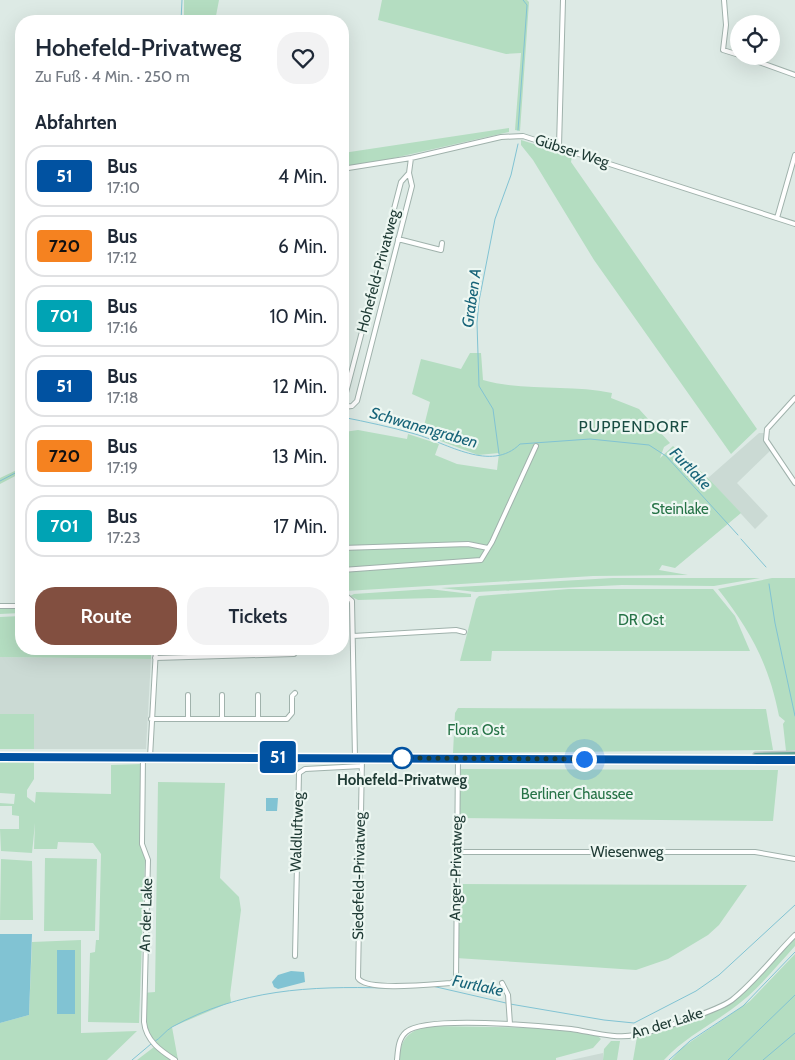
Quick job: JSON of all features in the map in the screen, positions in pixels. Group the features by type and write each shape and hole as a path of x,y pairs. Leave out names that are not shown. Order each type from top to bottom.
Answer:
{"main road":[{"path":"740,759 756,756 795,755"},
{"path":"0,757 795,760"}],"street":[{"path":"560,146 563,0"},
{"path":"724,0 726,25 723,50 730,52"},
{"path":"766,65 795,75"},
{"name":"Gübser Weg","path":"349,168 411,158 512,135 523,136 560,146 795,224"},
{"path":"777,218 795,155"},
{"name":"Hohefeld-Privatweg","path":"349,407 356,401 412,186 409,173 411,158"},
{"name":"Hohefeld-Privatweg","path":"349,377 401,182 409,173"},
{"name":"Hohefeld-Privatweg","path":"398,239 441,250 442,244"},
{"path":"795,398 767,429 765,435 766,440 795,483"},
{"path":"349,569 481,560 536,446"},
{"path":"349,548 468,544 488,548"},
{"path":"349,599 352,602 359,758"},
{"path":"0,606 15,606"},
{"path":"353,636 456,630 464,632"},
{"name":"An der Lake","path":"155,655 151,719 146,757 142,842 148,860 143,1016 148,1037 155,1045 176,1060"},
{"path":"155,658 259,655"},
{"path":"151,719 287,719 291,717 292,696 295,694"},
{"path":"188,695 188,719"},
{"path":"222,695 222,719"},
{"path":"258,695 258,719"},
{"name":"Siedefeld-Privatweg","path":"359,758 362,766 357,974 361,982 372,985 452,983 456,978"},
{"name":"Anger-Privatweg","path":"456,978 458,758"},
{"name":"Waldluftweg","path":"294,956 299,773 307,769 362,766"},
{"name":"Wiesenweg","path":"458,852 751,852 795,859"},
{"name":"An der Lake","path":"397,1060 401,1039 407,1031 417,1026 435,1024 510,1024 608,1035 640,1034 727,1004 741,992 795,935"},
{"path":"502,983 509,1001 510,1024"}],"shaded area":[{"path":"759,433 765,433 765,437 772,449 737,483 768,516 755,529 708,478"},
{"path":"0,657 151,659 146,749 34,749 34,714 0,714"},
{"path":"603,1053 603,1060 571,1060"}],"green space":[{"path":"184,0 219,0 216,15 184,15"},
{"path":"382,0 527,0 529,2 520,131 515,130 521,53 506,54 378,20"},
{"path":"509,128 509,132 376,162 349,166 349,152"},
{"path":"521,140 572,156 571,162 757,429 731,454 594,260 533,160 521,145"},
{"name":"Steinlake","path":"470,353 481,353 483,380 515,386 596,390 612,393 611,398 639,409 670,443 664,447 660,458 673,446 710,480 741,513 675,568 662,565 659,570 688,575 593,576 349,591 349,431 358,430 407,439 408,434 439,444 435,455 457,464 497,470 499,453 478,455 422,434 430,402 412,394 421,359 461,369"},
{"path":"15,471 15,476 0,484 0,478"},
{"path":"613,578 760,578 714,586 622,585 476,592 441,588"},
{"path":"772,578 795,578 795,750 786,751 783,724 785,721 779,716 764,664 749,633 718,589"},
{"path":"429,589 471,594 471,597 358,600 350,596 354,594"},
{"name":"DR Ost","path":"569,589 713,589 735,616 750,651 492,651 491,661 460,661 476,599 479,596"},
{"path":"0,606 15,606 15,613 0,614"},
{"path":"15,616 15,655 151,655 151,659 0,657 0,617"},
{"name":"Flora Ost","path":"458,708 766,709 773,750 453,753 455,713"},
{"path":"0,714 34,714 34,749 0,749"},
{"path":"0,762 34,762 34,779 27,790 27,797 35,803 36,792 111,794 111,765 142,764 142,844 148,860 145,860 139,1023 88,1022 90,953 95,952 96,940 99,940 101,854 93,843 58,842 57,849 34,849 35,823 32,853 1,851 0,829 19,829 19,816 12,815 12,806 0,806 0,803 14,804 15,794 0,793"},
{"name":"Berliner Chaussee","path":"461,769 778,770 773,821 459,818"},
{"path":"158,782 225,783 220,878 239,897 241,910 230,995 231,1002 172,1027 178,1060 169,1056 150,1036 143,1018 143,993 155,992"},
{"path":"45,858 97,859 95,931 44,931"},
{"path":"1,859 32,861 33,920 0,920"},
{"path":"457,884 747,885 719,925 708,935 668,959 636,970 456,958"},
{"path":"795,937 795,946 757,987 732,1009 688,1039 664,1060 633,1060 637,1037 726,1006"},
{"path":"81,940 81,1033 137,1031 107,1060 0,1060 0,1023 29,1015 32,942","holes":["57,950 75,950 75,1014 57,1014"]},
{"path":"795,954 795,1060 671,1060 683,1047 750,1001"},
{"path":"429,1026 549,1028 596,1034 601,1039 593,1048 556,1058 556,1060 399,1060 402,1046 407,1037 416,1030"},
{"path":"611,1041 620,1041 617,1060 603,1060 604,1049"},
{"path":"154,1047 173,1060 137,1060"}],"water":[{"path":"266,798 278,798 277,811 266,811"},
{"path":"0,934 32,934 29,1015 0,1023"},
{"path":"57,950 75,950 75,1014 57,1014"},
{"path":"291,971 304,972 305,982 278,989 274,987 272,982 278,975"}],"waterway":[{"path":"181,15 182,0"},
{"name":"Graben A","path":"518,130 527,5 523,0"},
{"name":"Graben A","path":"499,454 493,409 479,386 477,323 479,301 495,219 511,175 518,144"},
{"name":"Furtlake","path":"349,419 406,431 455,449 482,456 496,456 508,452 520,444 590,439 649,445 666,456 738,535"},
{"name":"Schwanengraben","path":"0,481 15,473"},
{"name":"Furtlake","path":"741,539 766,567"},
{"name":"Furtlake","path":"769,584 775,623 795,716"},
{"name":"Furtlake","path":"510,1004 604,1020 634,1023 696,991 719,975 795,905"},
{"path":"669,1060 690,1041 743,1006 795,952"},
{"name":"Furtlake","path":"432,986 506,1003"},
{"name":"Furtlake","path":"154,1042 167,1030 198,1014 250,997 303,989 386,988"},
{"path":"728,1060 795,995"},
{"path":"763,1060 795,1033"},
{"name":"Furtlake","path":"132,1060 151,1044"}],"bus line":[{"name":"51","path":"0,757 795,760"}],"place":[{"name":"Hohefeld-Privatweg","path":"402,758"}],"district":[{"name":"PUPPENDORF","path":"634,426"}],"route":[{"path":"402,758 584,759"}]}
